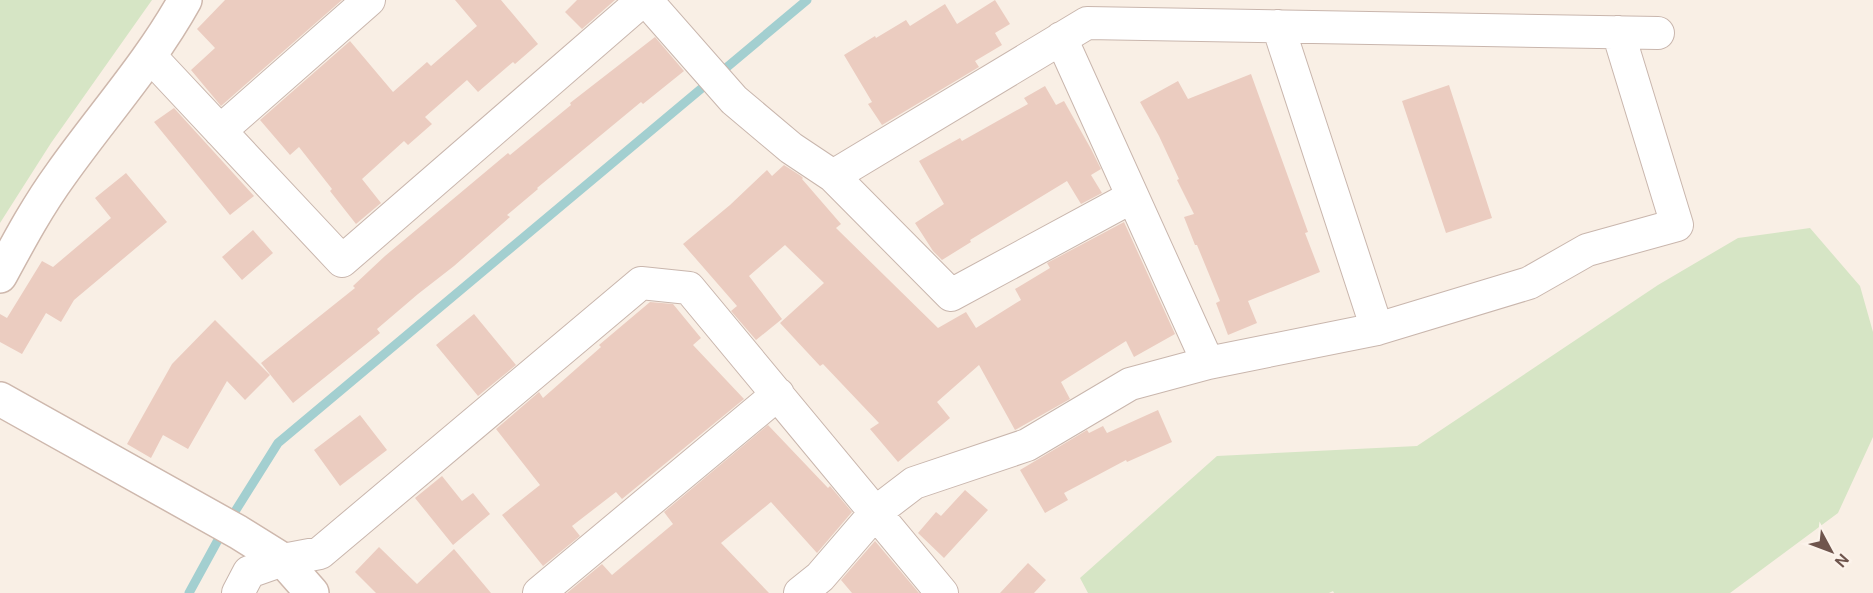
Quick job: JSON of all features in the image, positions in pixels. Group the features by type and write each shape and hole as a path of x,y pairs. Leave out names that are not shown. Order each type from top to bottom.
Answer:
{"street":[{"path":"0,276 28,224 60,175 125,92 171,25 185,0"},
{"path":"220,131 369,0"},
{"path":"150,56 342,261 645,0 734,100 791,148 833,176 951,295 1132,197"},
{"path":"833,176 1087,22 1658,33"},
{"path":"1278,26 1377,329"},
{"path":"800,593 820,577 876,512 914,483 1027,446 1130,384 1208,363 1377,329 1529,283 1587,250 1677,225 1618,32"},
{"path":"1062,38 1208,363"},
{"path":"238,593 249,572 283,560 320,553 641,284 689,288 942,593"},
{"path":"539,593 778,394"},
{"path":"0,399 238,532 283,560 312,593"}],"green space":[{"path":"0,0 152,0 51,143 0,223"},
{"path":"1810,228 1860,286 1873,332 1873,437 1838,513 1730,593 1334,593 1333,591 1329,593 1088,593 1080,578 1217,456 1417,446 1658,285 1738,238"}],"building":[{"path":"225,0 342,0 221,106 191,70 215,48 197,29"},
{"path":"455,0 501,0 538,44 478,92 467,80 425,117 432,124 408,145 404,141 362,179 381,203 356,224 299,147 290,155 260,120 350,41 393,92 427,62 431,66 477,26"},
{"path":"577,0 615,0 582,29 565,12"},
{"path":"995,0 1010,24 995,33 1002,45 975,61 979,67 882,125 868,104 872,102 844,55 906,20 910,26 945,4 957,24"},
{"path":"655,37 684,71 643,104 641,102 537,188 507,215 510,217 377,329 380,333 293,403 261,363 355,288 353,286 385,256 508,153 510,155 571,105 570,103"},
{"path":"1251,74 1308,232 1305,233 1320,272 1248,301 1257,323 1228,335 1216,303 1220,301 1184,217 1194,214 1159,136 1140,102 1178,81 1188,99"},
{"path":"1449,85 1492,218 1446,233 1402,101"},
{"path":"1045,86 1056,105 1064,101 1091,149 1101,169 1091,175 1102,193 1081,204 1067,181 970,240 971,242 942,260 933,251 915,223 944,204 919,161 960,138 962,141 1028,104 1024,98"},
{"path":"174,108 254,196 230,215 154,122"},
{"path":"784,165 803,178 841,224 836,228 938,328 966,312 976,328 1021,300 1015,289 1050,268 1047,263 1124,222 1175,334 1134,357 1126,341 1061,382 1070,399 1015,430 979,365 937,402 950,418 898,462 870,429 879,423 823,364 820,366 780,323 824,283 785,245 749,276 782,319 756,340 731,311 737,306 683,244 730,205 767,170 772,176"},
{"path":"126,173 167,222 74,300 61,322 46,313 22,354 0,342 0,314 7,318 42,261 53,267 111,218 95,198"},
{"path":"253,230 273,253 242,280 222,257"},
{"path":"650,302 673,304 701,338 693,345 744,399 622,499 616,492 572,526 580,536 543,566 502,515 540,485 496,429 539,392 543,398 601,347 599,345"},
{"path":"474,314 516,365 478,396 436,345"},
{"path":"215,320 270,375 245,400 227,381 188,449 163,435 151,458 127,444 172,364"},
{"path":"1158,410 1172,442 1127,462 1126,460 1064,493 1068,500 1045,513 1020,470 1087,430 1089,433 1103,426 1107,433"},
{"path":"360,415 387,450 340,486 314,450"},
{"path":"768,425 828,488 830,486 852,512 817,553 771,502 721,543 769,593 567,593 602,564 612,575 673,524 664,512"},
{"path":"442,476 462,501 473,493 490,514 453,545 415,498"},
{"path":"965,490 988,510 944,558 918,533 936,512 941,516"},
{"path":"875,541 919,593 852,593 841,580"},
{"path":"379,547 417,584 454,549 491,593 376,593 355,572"},
{"path":"1028,563 1046,580 1034,593 1000,593"}],"waterway":[{"path":"189,593 224,529 278,443 807,0"}]}
